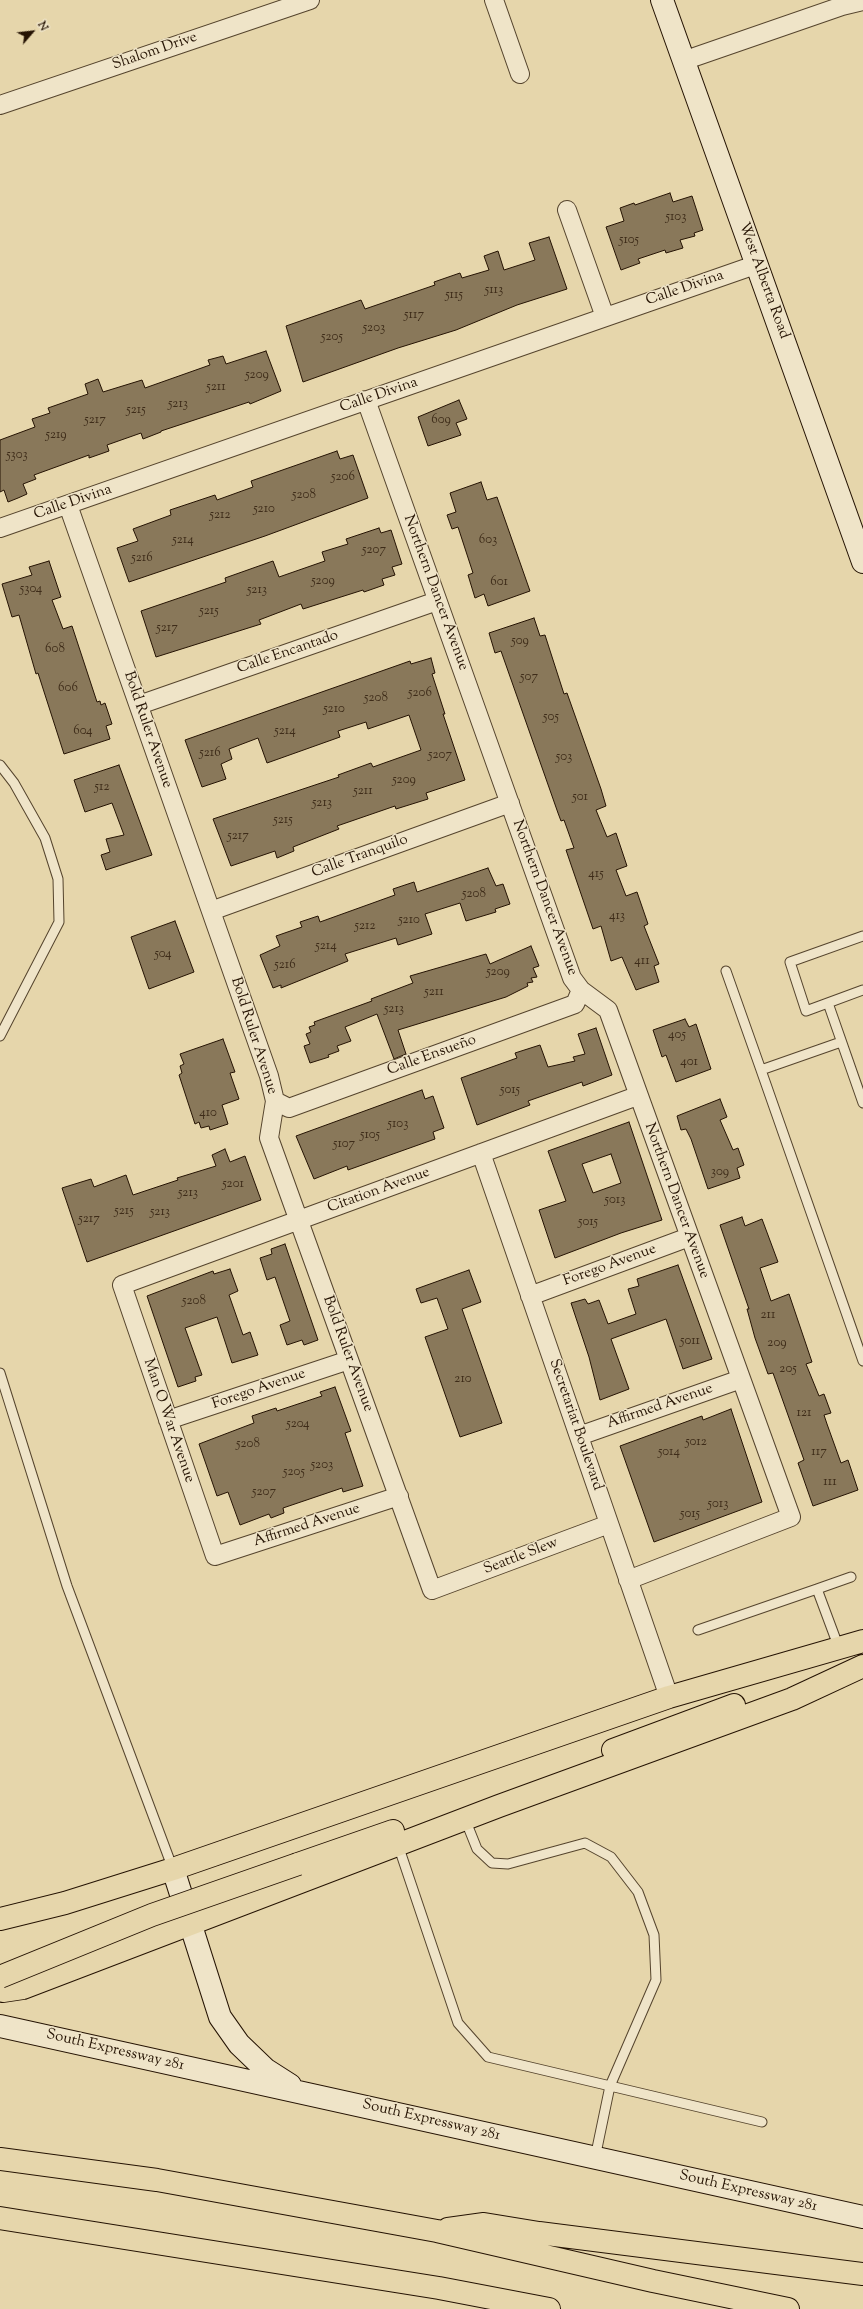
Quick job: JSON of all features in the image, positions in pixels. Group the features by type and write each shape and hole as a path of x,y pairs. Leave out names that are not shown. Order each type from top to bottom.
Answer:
{"main road":[{"name":"West Alberta Road","path":"662,0 758,264 863,562"},
{"path":"5,1922 173,1869 669,1697 863,1641"},
{"path":"0,1977 152,1915 484,1800 655,1734 863,1658"},
{"path":"0,1989 3,1991 23,1988 465,1819 792,1700 863,1666"},
{"path":"173,1869 220,2017 239,2044 265,2069 303,2093"},
{"name":"South Expressway 281","path":"0,2026 863,2217"},
{"path":"0,2159 157,2180 437,2231 653,2281 788,2309"},
{"path":"0,2218 439,2288 549,2309"},
{"path":"437,2231 484,2224 539,2233 863,2274"},
{"path":"439,2288 473,2309"}],"street":[{"name":"Shalom Drive","path":"0,105 310,0"},
{"path":"494,0 520,74"},
{"path":"683,61 841,3 863,1"},
{"path":"567,210 605,317"},
{"name":"Calle Divina","path":"0,528 758,264"},
{"name":"Northern Dancer Avenue","path":"366,400 572,978 582,990 608,1010 791,1517 628,1580"},
{"name":"Bold Ruler Avenue","path":"68,504 269,1076 275,1101 269,1138 432,1590"},
{"name":"Calle Encantado","path":"139,705 437,601"},
{"name":"Calle Tranquilo","path":"211,911 510,803"},
{"name":"Calle Ensueño","path":"275,1101 289,1108 575,1004 582,990"},
{"name":"Citation Avenue","path":"122,1285 638,1096"},
{"name":"Secretariat Boulevard","path":"481,1153 669,1697"},
{"name":"Forego Avenue","path":"530,1296 689,1237"},
{"name":"Man O War Avenue","path":"122,1285 215,1556"},
{"name":"Forego Avenue","path":"168,1420 349,1360"},
{"name":"Affirmed Avenue","path":"579,1436 741,1379"},
{"name":"Affirmed Avenue","path":"215,1556 399,1496"},
{"name":"Seattle Slew","path":"432,1590 609,1524"}],"lane":[{"path":"0,765 14,783 44,838 58,879 58,922 0,1036"},
{"path":"863,936 790,962 806,1011 863,990"},
{"path":"726,971 863,1361"},
{"path":"828,1003 863,1104"},
{"path":"761,1070 841,1042"},
{"path":"0,1373 67,1586 173,1869"},
{"path":"698,1630 851,1577"},
{"path":"817,1589 839,1648"},
{"path":"465,1819 477,1849 492,1863 508,1864 585,1843 611,1857 638,1892 654,1935 656,1980 610,2086 595,2158"},
{"path":"398,1845 458,2023 488,2057 762,2122"}],"building":[{"path":"670,193 673,202 692,196 703,230 694,233 695,236 680,240 683,248 666,253 665,250 638,259 640,263 621,270 606,227 624,221 620,208 634,203 635,205"},
{"path":"549,237 567,289 517,305 456,330 398,348 303,382 286,326 361,300 365,309 435,285 434,282 460,273 462,278 489,270 484,256 498,251 504,270 535,260 529,243"},
{"path":"266,351 281,391 250,404 249,402 161,431 143,439 141,433 107,445 109,451 89,458 89,455 34,475 36,479 23,484 27,494 8,502 4,490 0,492 0,440 35,427 32,419 50,413 48,408 88,394 85,384 98,379 103,392 142,380 145,388 210,365 208,360 223,356 226,364"},
{"path":"459,400 467,419 456,423 461,435 428,446 418,417"},
{"path":"337,451 340,459 353,455 368,498 265,536 129,582 117,548 138,541 133,529 171,515 170,510 215,495 217,500 253,487 251,481"},
{"path":"481,482 487,500 497,497 530,591 488,606 484,594 475,598 468,575 473,573 458,527 452,529 447,515 456,512 450,493"},
{"path":"379,528 381,533 391,530 402,564 392,567 395,575 382,579 384,585 303,609 301,604 259,620 261,624 156,657 141,611 226,582 225,578 273,561 279,577 325,561 322,552 348,544 346,539"},
{"path":"49,561 61,597 52,600 63,629 72,626 97,702 100,701 101,705 105,703 112,724 106,726 110,739 64,754 38,673 36,674 19,615 12,617 2,584 32,575 29,567"},
{"path":"534,618 540,636 545,635 564,694 567,693 601,789 606,806 596,810 607,837 616,833 627,866 616,870 626,896 637,892 648,924 644,926 659,964 654,966 659,982 636,990 622,957 611,961 601,926 593,929 566,850 574,848 564,820 561,821 558,813 501,651 495,653 489,633"},
{"path":"431,658 435,673 432,674 445,714 443,714 465,780 426,793 428,799 396,809 395,806 337,826 339,829 293,847 294,851 277,858 275,851 231,866 213,819 339,777 338,775 371,763 373,767 421,750 409,715 368,729 366,722 338,731 340,737 267,763 258,738 229,749 232,759 221,764 226,779 202,787 185,740 410,661 411,664"},
{"path":"119,765 152,855 106,870 101,855 110,852 106,839 124,835 112,803 85,812 74,780"},
{"path":"488,868 496,886 503,884 510,904 495,909 496,912 466,921 460,903 425,914 432,934 398,945 396,938 345,954 348,961 281,988 281,985 273,988 260,955 280,946 276,936 302,927 300,922 318,916 320,922 395,895 393,889 414,882 417,892"},
{"path":"175,921 194,972 149,989 131,937"},
{"path":"531,946 539,966 533,968 537,977 531,978 533,982 527,983 528,986 506,997 398,1030 406,1054 394,1059 377,1014 345,1027 351,1041 337,1046 339,1051 328,1055 329,1057 310,1063 304,1046 310,1044 306,1034 311,1032 309,1027 315,1025 314,1022 372,1001 371,999 413,983 410,976 486,954 490,964"},
{"path":"685,1019 689,1027 696,1024 711,1069 676,1082 666,1055 662,1057 653,1030"},
{"path":"596,1028 612,1075 583,1086 582,1082 528,1101 530,1105 477,1125 461,1078 517,1058 515,1053 540,1045 548,1067 575,1061 573,1057 585,1054 578,1034"},
{"path":"223,1039 235,1072 230,1073 239,1099 222,1105 228,1124 210,1130 209,1126 201,1128 199,1122 195,1124 179,1075 182,1073 180,1066 184,1064 180,1054"},
{"path":"422,1090 425,1099 433,1096 444,1128 433,1132 435,1139 348,1170 347,1166 314,1179 296,1136"},
{"path":"720,1099 727,1117 720,1120 733,1150 738,1148 744,1165 737,1168 740,1178 708,1189 691,1139 686,1129 681,1130 677,1116"},
{"path":"629,1122 662,1220 621,1233 555,1258 539,1210 566,1201 548,1151","holes":["611,1154 621,1183 593,1193 582,1164"]},
{"path":"225,1149 230,1162 245,1156 261,1200 87,1262 62,1188 91,1179 94,1187 126,1175 133,1195 178,1180 177,1178 216,1166 212,1155"},
{"path":"742,1217 745,1226 762,1219 778,1262 760,1268 771,1301 789,1294 812,1362 806,1364 819,1396 824,1394 831,1413 824,1415 827,1424 841,1463 848,1460 858,1490 813,1506 798,1463 804,1460 773,1373 768,1374 755,1338 747,1309 749,1309 720,1225"},
{"path":"285,1244 318,1340 304,1345 302,1340 287,1345 280,1325 290,1321 275,1277 267,1280 260,1258 272,1254 271,1249"},
{"path":"678,1265 712,1359 683,1369 666,1319 611,1339 629,1389 600,1400 589,1357 571,1303 585,1299 588,1304 599,1300 608,1324 636,1314 628,1289 639,1286 637,1279"},
{"path":"230,1269 238,1291 229,1295 243,1335 250,1332 258,1355 232,1363 217,1317 185,1328 202,1375 195,1377 196,1381 178,1387 147,1296 213,1271 214,1274"},
{"path":"469,1270 481,1302 462,1309 502,1423 460,1437 425,1337 448,1329 437,1298 421,1303 416,1289"},
{"path":"335,1387 351,1431 345,1433 363,1486 343,1492 342,1488 283,1508 284,1513 271,1518 269,1514 240,1525 228,1492 217,1496 199,1444 254,1423 252,1416 276,1408 277,1411 322,1396 320,1392"},
{"path":"731,1409 762,1502 654,1542 620,1446 702,1416 703,1420"}]}
